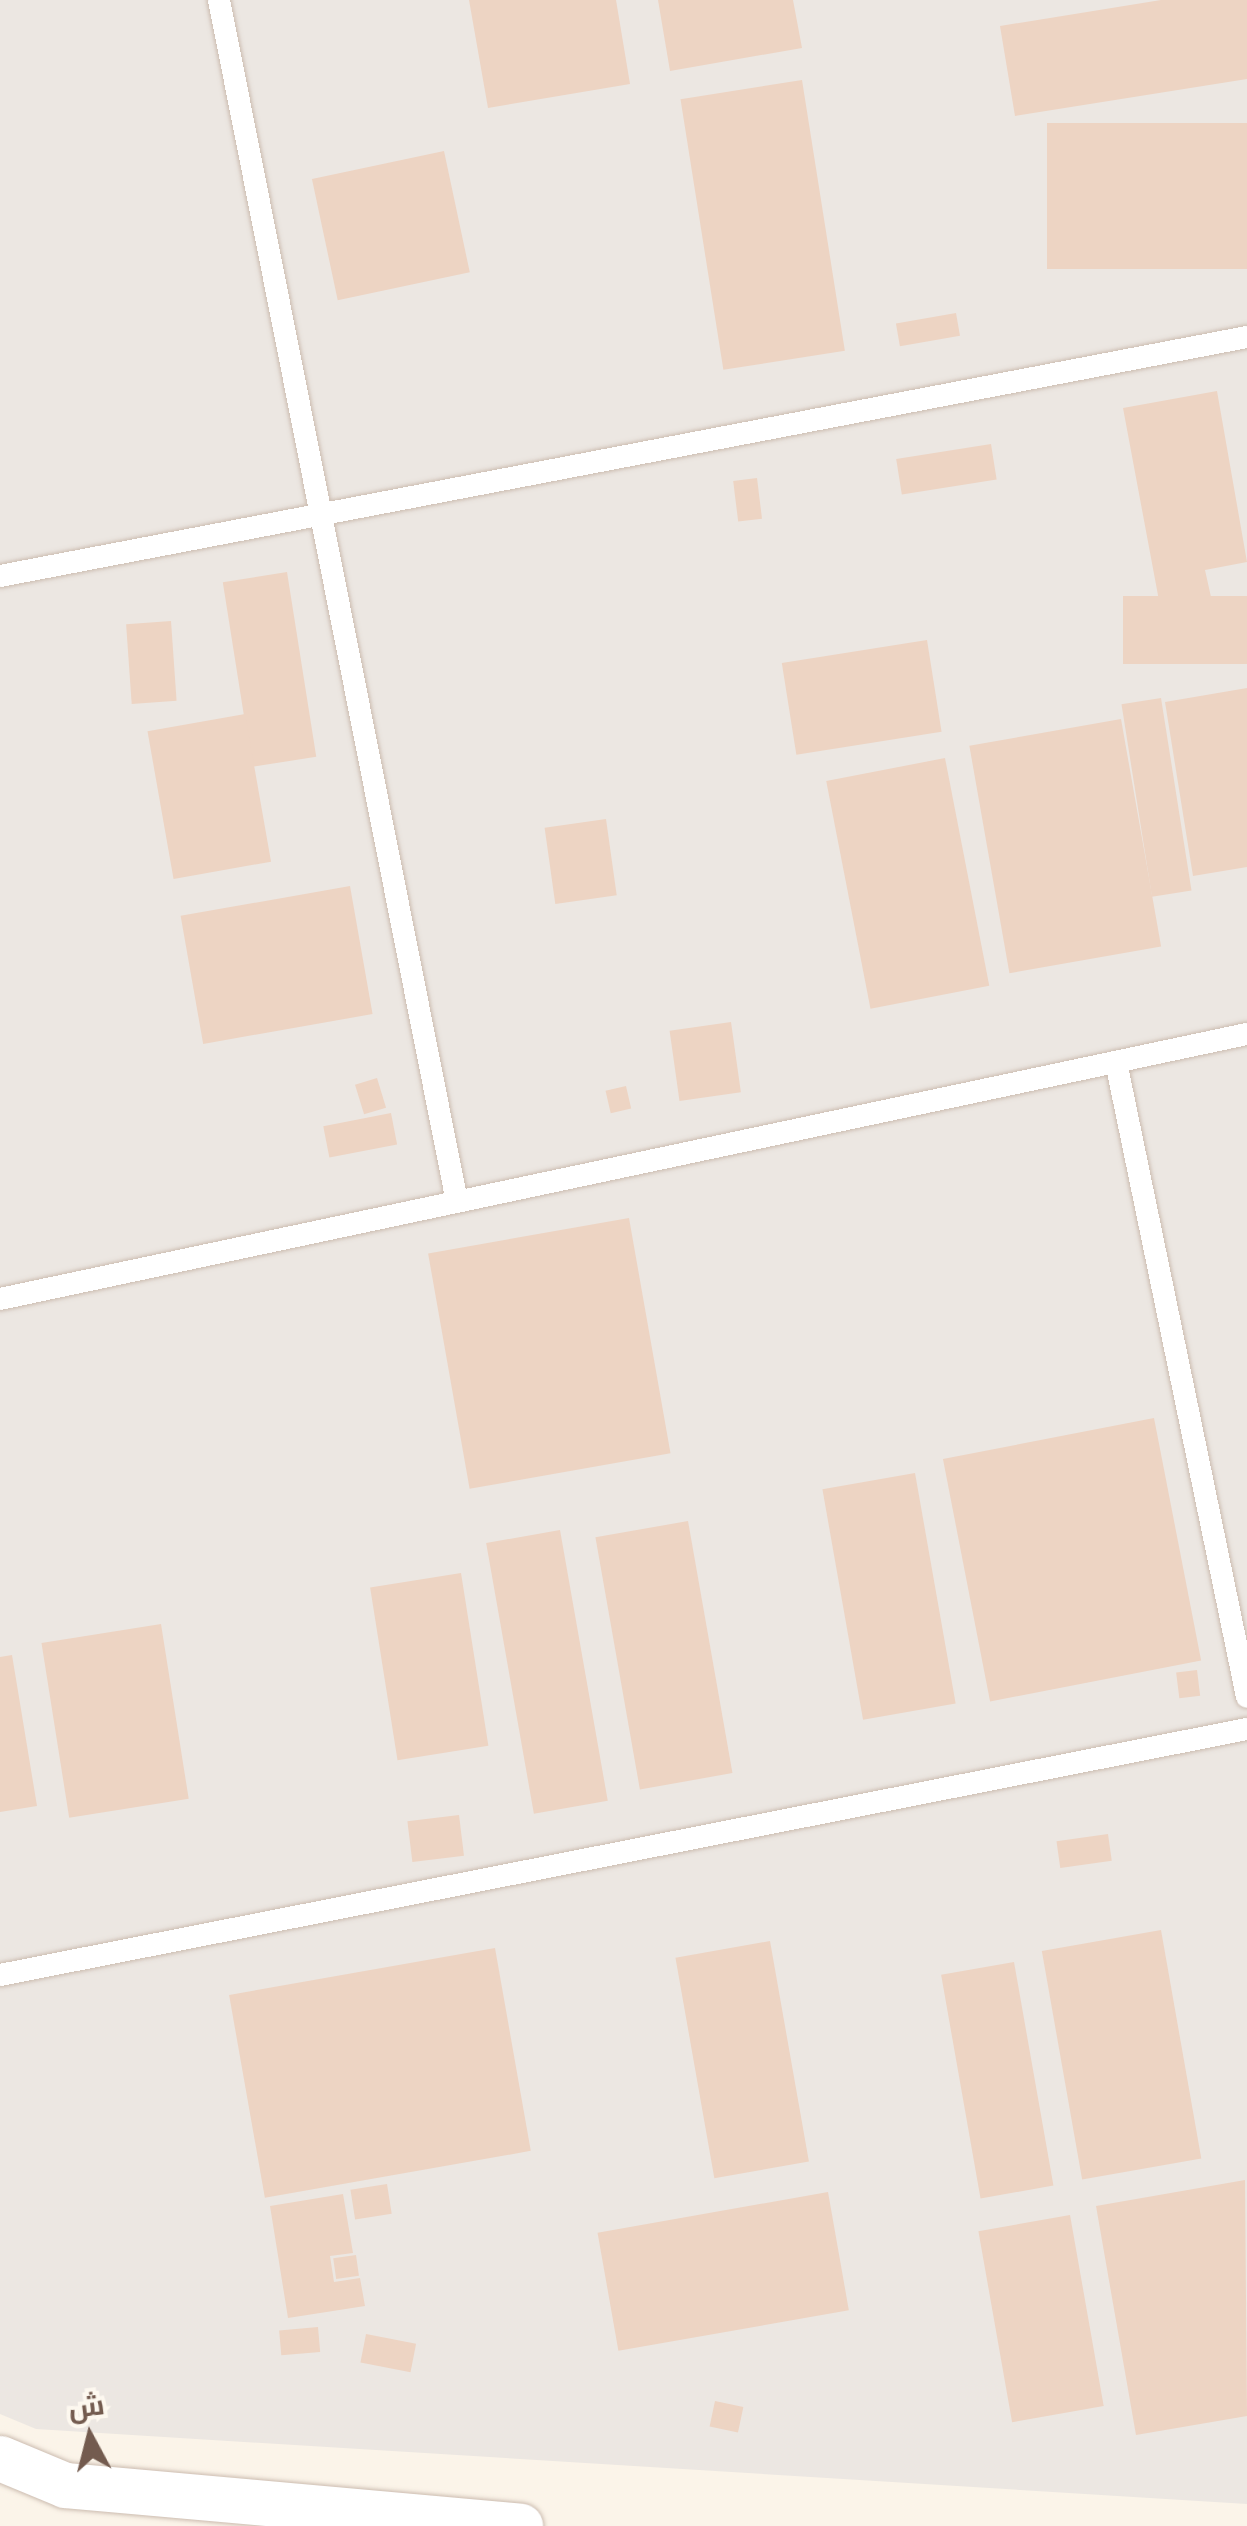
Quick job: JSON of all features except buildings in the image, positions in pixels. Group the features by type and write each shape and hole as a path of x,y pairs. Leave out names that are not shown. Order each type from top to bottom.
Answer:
{"street":[{"path":"0,2458 65,2485 520,2526"}],"lane":[{"path":"219,0 457,1202"},
{"path":"0,576 1247,337"},
{"path":"0,1298 1247,1034"},
{"path":"1116,1062 1247,1697"},
{"path":"0,1975 1247,1728"}],"shaded area":[{"path":"0,0 1247,0 1247,2504 36,2429 0,2414"}]}
